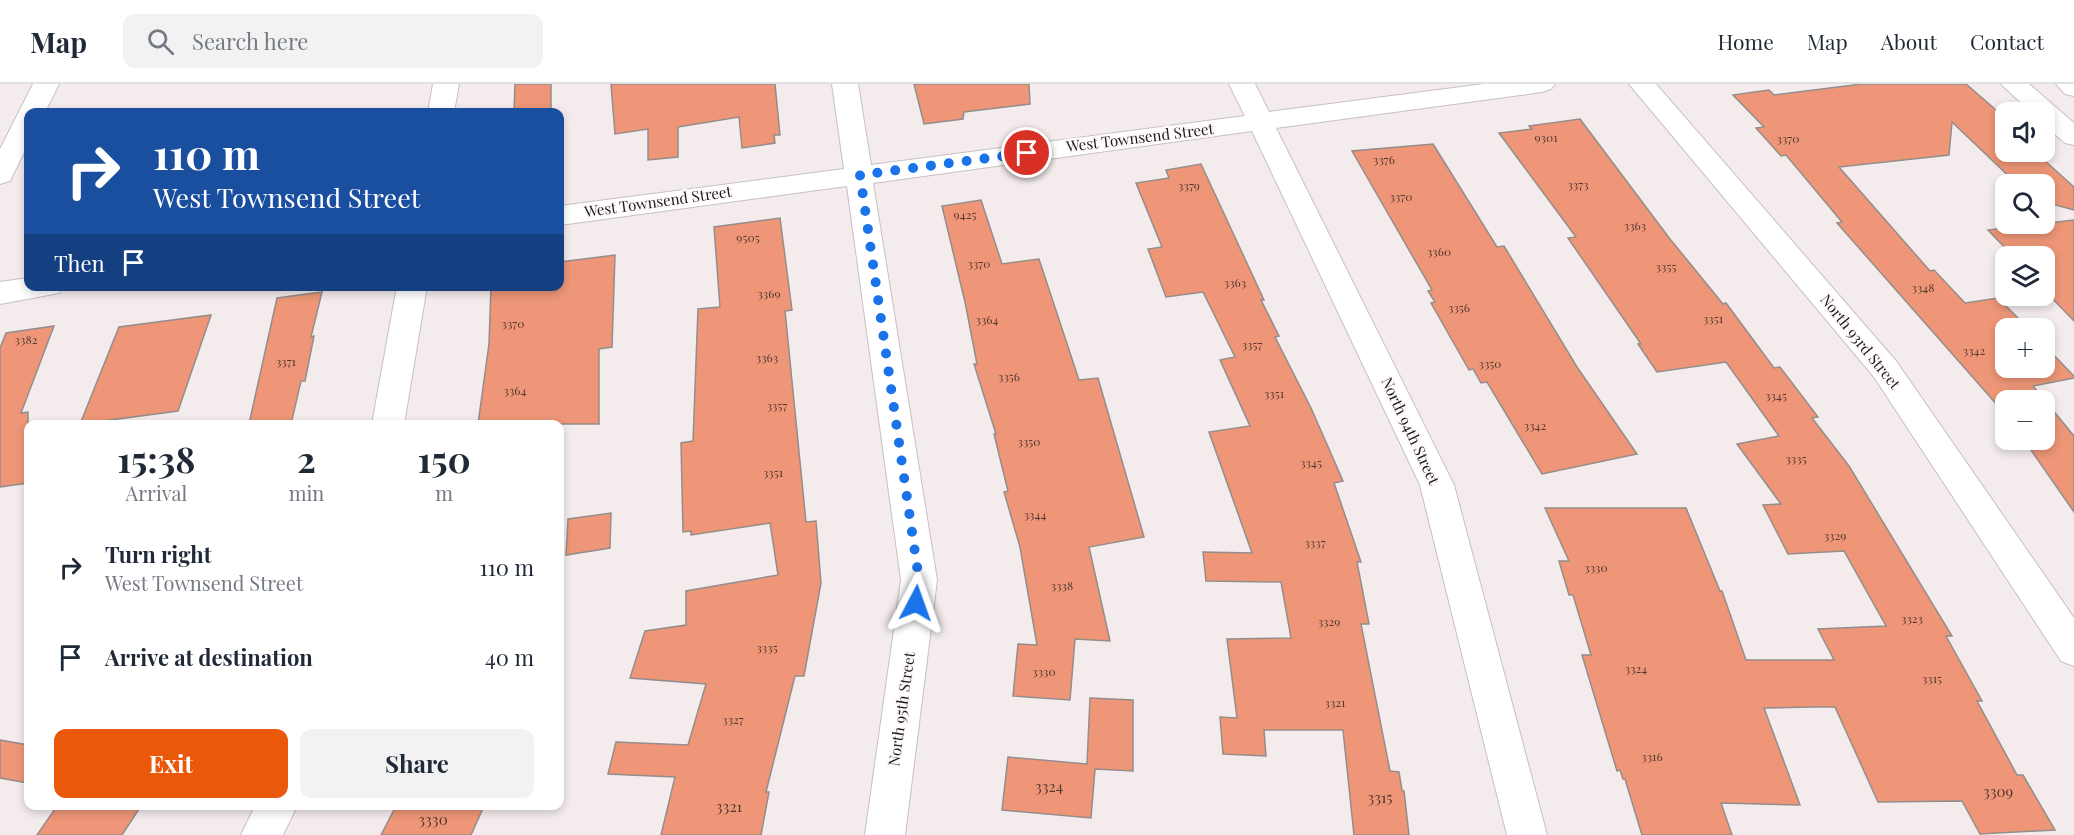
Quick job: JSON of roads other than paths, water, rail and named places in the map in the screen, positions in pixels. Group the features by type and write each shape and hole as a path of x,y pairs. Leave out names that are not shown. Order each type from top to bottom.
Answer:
{"street":[{"path":"34,108 46,84"},
{"path":"442,108 446,84"},
{"name":"North 95th Street","path":"845,84 919,580 885,835"},
{"name":"North 94th Street","path":"1242,84 1437,485 1527,835"},
{"name":"West Townsend Street","path":"564,215 1542,84"},
{"name":"North 93rd Street","path":"1642,84 1885,369 2074,649"},
{"path":"2014,84 2074,137"},
{"path":"2069,84 2074,88"},
{"path":"0,175 24,127"},
{"path":"0,293 24,290"},
{"path":"389,420 411,291"},
{"path":"261,835 274,810"}]}
